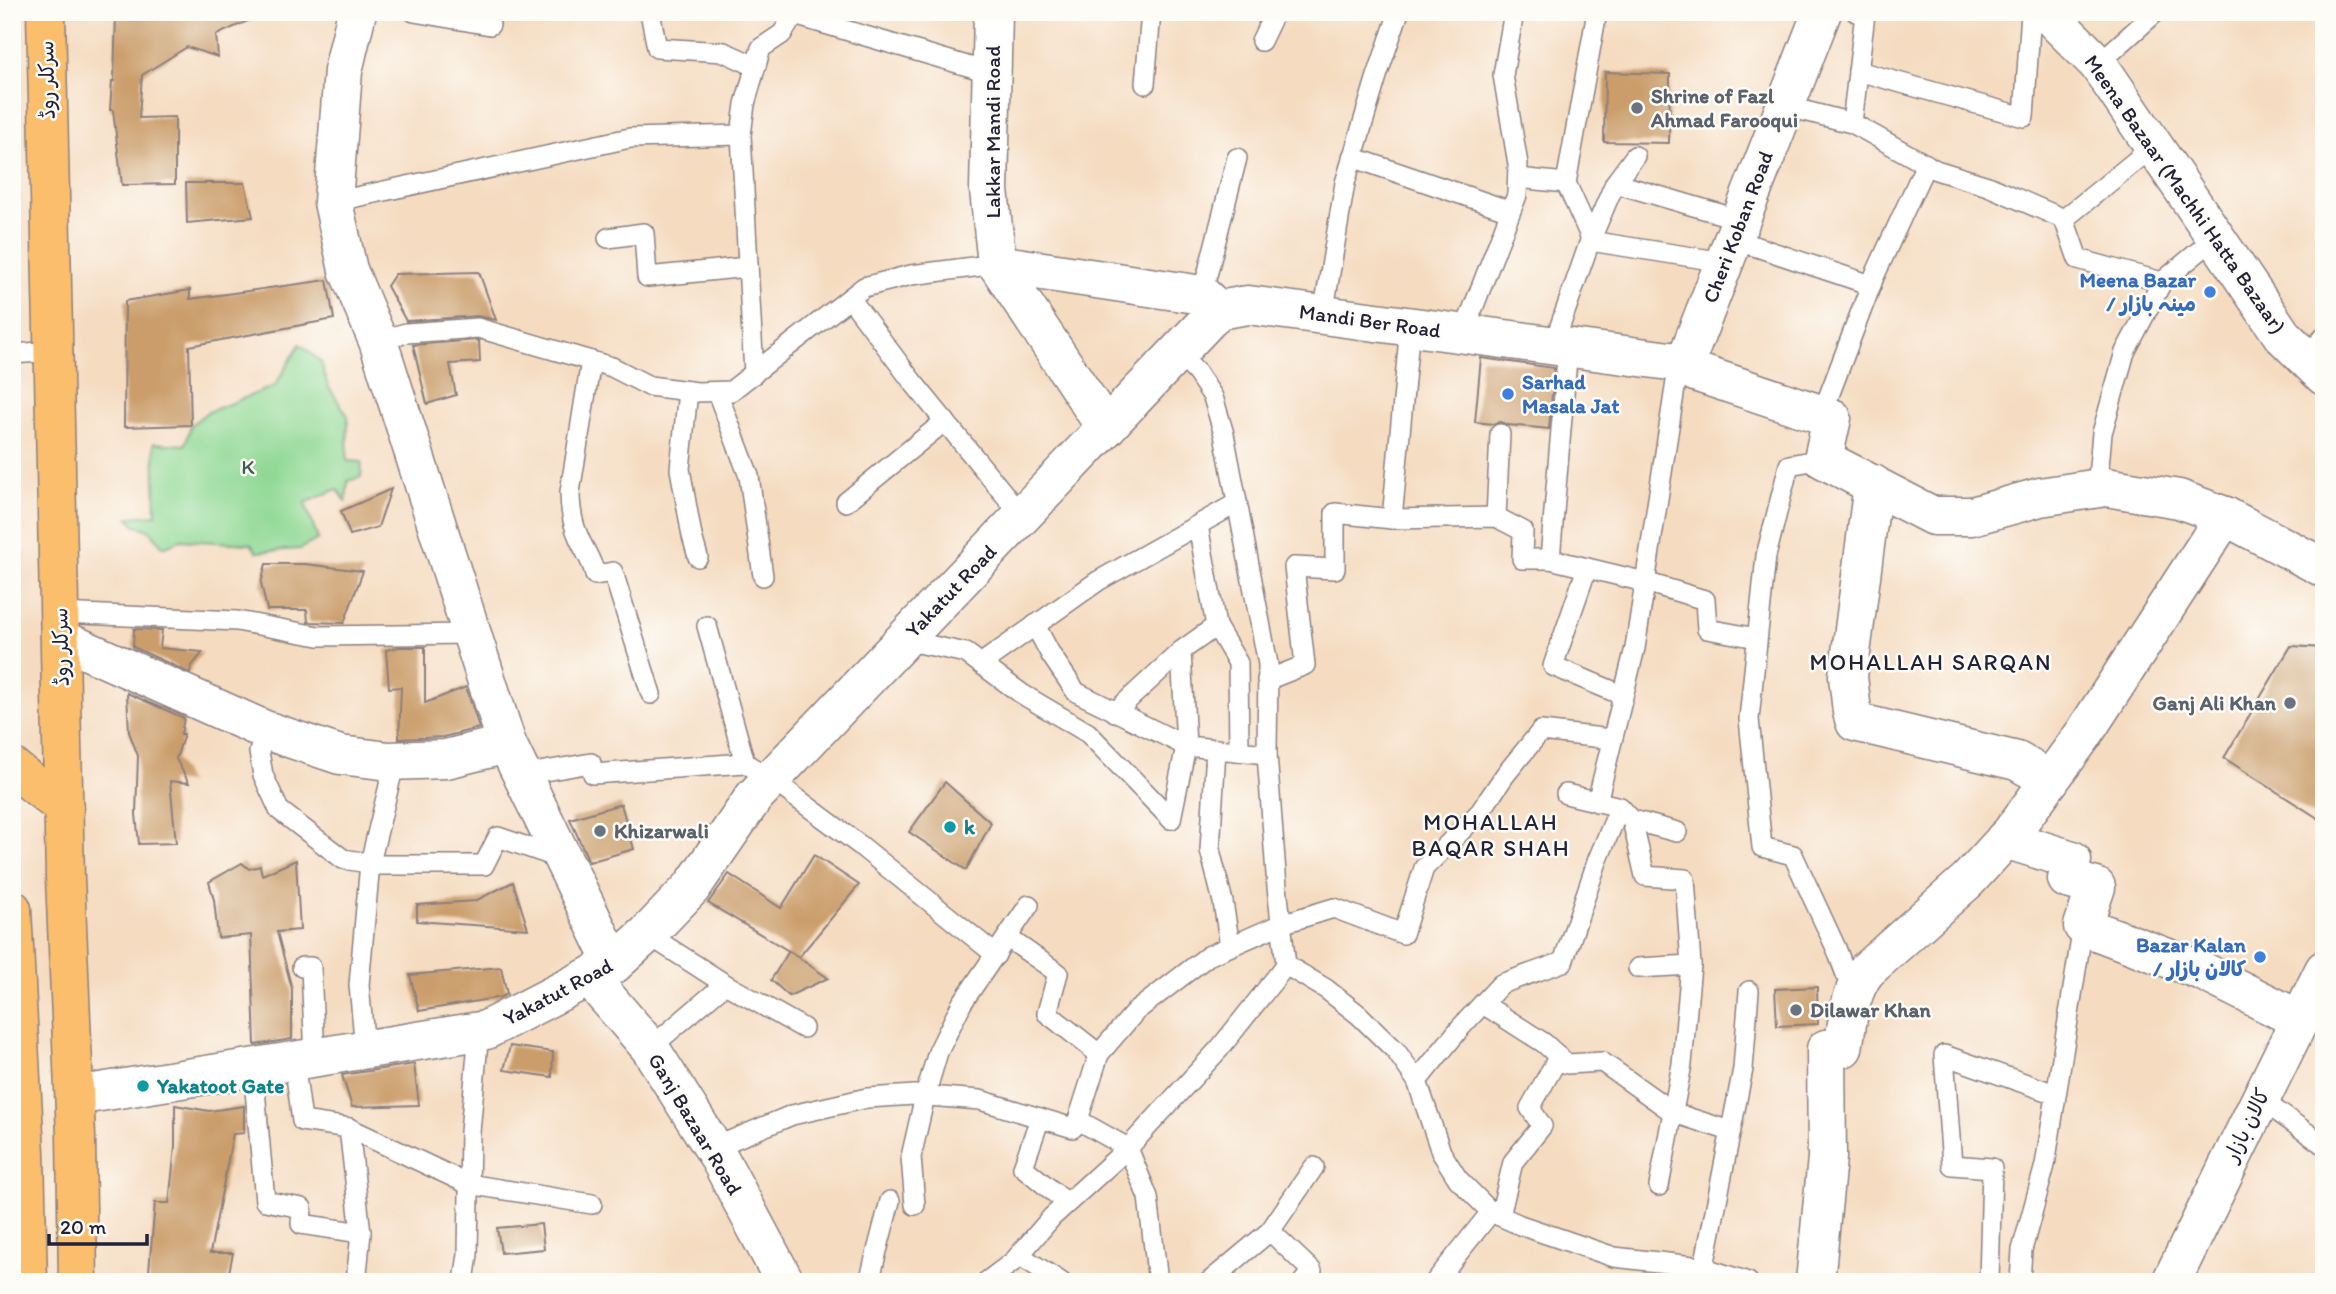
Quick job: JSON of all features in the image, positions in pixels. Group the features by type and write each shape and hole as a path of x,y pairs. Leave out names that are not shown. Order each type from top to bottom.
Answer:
{"main road":[{"name":"سرکلر روڈ","path":"46,12 78,1282"},
{"path":"12,766 64,808"},
{"path":"12,909 25,1153 28,1282"},
{"path":"25,1153 76,1136"}],"street":[{"name":"Ganj Bazaar Road","path":"357,12 343,71 332,202 348,270 378,341 514,760 563,859 602,971 713,1148 785,1282"},
{"name":"Lakkar Mandi Road","path":"993,12 989,190 997,264 1106,428"},
{"name":"Cheri Koban Road","path":"1682,362 1822,12"},
{"name":"Meena Bazaar (Machhi Hatta Bazaar)","path":"2046,12 2098,64 2282,335 2318,357"},
{"name":"Mandi Ber Road","path":"997,264 1210,302 1682,362 1695,372 1822,414"},
{"path":"1106,428 1177,352 1210,302"},
{"path":"1822,414 1832,418 1823,459 1933,516 1972,516 2040,497 2106,487 2179,499 2225,516 2324,568"},
{"name":"Yakatut Road","path":"75,1097 486,1030 602,971 648,934 692,887 754,797 758,771 904,640 1106,428"},
{"path":"1873,484 1848,676 1855,722 2017,761 2050,780"},
{"path":"1815,1282 1826,1158 1826,1049 1843,1048 1853,993 1858,981 1968,880 2005,839 2083,735 2225,516"},
{"path":"61,626 265,730 340,755 395,761 514,760"},
{"path":"2005,839 2072,860 2067,879 2096,887 2082,926 2202,971 2298,1019"},
{"name":"کالان بازار","path":"2171,1282 2298,1019 2321,978"}],"lane":[{"path":"414,12 490,25"},
{"path":"650,12 657,48 724,52 755,66"},
{"path":"1145,84 1151,12"},
{"path":"1261,41 1275,12"},
{"path":"1323,315 1345,183 1399,12"},
{"path":"1463,334 1517,195 1518,164 1514,129 1503,75 1514,12"},
{"path":"1590,240 1566,183 1597,12"},
{"path":"1852,123 1865,15 1856,12"},
{"path":"1858,71 2024,117 2031,12"},
{"path":"2098,64 2155,12"},
{"path":"754,374 741,135 745,104 761,48 782,34 794,15 806,15 991,73"},
{"path":"1785,106 1852,123 1936,170 1988,186 2064,219 2078,259 2162,282"},
{"path":"332,202 629,138 741,135"},
{"path":"2064,219 2154,146"},
{"path":"1550,559 1561,346 1590,240 1615,183 1635,156"},
{"path":"1352,157 1510,211"},
{"path":"1210,302 1237,158"},
{"path":"1822,414 1871,285 1926,164"},
{"path":"1518,178 1566,183"},
{"path":"1615,183 1732,240 1871,285"},
{"path":"608,238 643,233 647,277 748,267"},
{"path":"2097,489 2102,433 2125,352 2162,282 2216,237"},
{"path":"1590,240 1732,240"},
{"path":"378,341 406,333 478,328 612,367 649,386 688,391 731,391 864,287 911,275 997,264"},
{"path":"850,298 1022,516"},
{"path":"1392,519 1410,326"},
{"path":"12,354 54,351"},
{"path":"986,1282 1019,1255 1052,1217 1128,1148 1220,1048 1286,965 1268,754 1268,664 1224,434 1213,397 1197,373 1177,352"},
{"path":"591,360 570,492 570,511 577,534 594,566 595,575 613,572 651,694"},
{"path":"1597,802 1635,648 1682,362"},
{"path":"688,391 681,469 698,558"},
{"path":"717,391 749,476 763,576"},
{"path":"846,502 945,421"},
{"path":"1496,517 1500,434"},
{"path":"1823,459 1789,465 1766,556 1749,719 1762,847 1793,855 1836,948 1853,993"},
{"path":"982,663 1098,581 1237,503"},
{"path":"1267,680 1305,665 1294,567 1335,569 1335,513 1392,519 1496,517 1523,531 1522,559 1550,559 1705,600 1707,629 1757,638"},
{"path":"1198,524 1216,626 1238,663 1239,751"},
{"path":"1587,568 1553,666 1622,695"},
{"path":"61,626 237,621 318,636 471,634"},
{"path":"1035,625 1076,692 1185,746 1268,754"},
{"path":"708,626 758,771 871,854 996,955"},
{"path":"1115,712 1181,651 1216,626"},
{"path":"904,640 966,653 1022,694 1088,733 1171,819 1185,746 1181,651"},
{"path":"265,730 259,752 263,775 279,810 343,859 370,863 484,865 498,837 563,859"},
{"path":"713,1148 805,1111 867,1098 925,1096 980,1100 1073,1128 1099,1055 1136,1011 1208,956 1281,924 1334,908 1403,934 1424,868 1480,812 1541,731 1611,739"},
{"path":"1216,749 1210,850 1223,902 1230,946"},
{"path":"514,760 591,763 593,774 758,771"},
{"path":"365,1049 359,985 370,863 395,761"},
{"path":"1566,794 1597,802 1677,832"},
{"path":"1626,814 1645,876 1685,878 1691,965 1682,1064 1659,1186"},
{"path":"1417,1081 1501,984 1563,962 1598,859 1626,814"},
{"path":"915,1205 911,1157 938,1052 962,1003 1029,905"},
{"path":"2020,1282 2022,1250 2045,1166 2082,926"},
{"path":"648,934 725,984 803,1028"},
{"path":"1007,938 1058,973 1047,1013 1099,1055"},
{"path":"1286,965 1326,989 1359,1015 1396,1051 1417,1081 1441,1152 1458,1179 1495,1214 1520,1226 1614,1257 1748,1282"},
{"path":"1638,968 1691,965"},
{"path":"302,967 312,967 302,1121 349,1128 468,1184 592,1204"},
{"path":"650,1048 725,984"},
{"path":"1701,1275 1743,1069 1749,991"},
{"path":"1483,1004 1544,1043 1567,1064 1602,1062 1674,1113 1730,1131"},
{"path":"464,1282 468,1254 470,1132 479,1031"},
{"path":"1989,1282 1992,1168 1952,1165 1944,1055 2055,1094"},
{"path":"1435,1282 1495,1214 1513,1162 1542,1126 1530,1108 1559,1056"},
{"path":"253,1068 265,1201 302,1208 301,1224 361,1233"},
{"path":"2260,1099 2324,1145"},
{"path":"1040,1118 1023,1167 1067,1203"},
{"path":"1078,1120 1128,1148 1148,1197 1158,1282"},
{"path":"349,1128 361,1233 356,1282"},
{"path":"1209,1282 1270,1231 1314,1167"},
{"path":"869,1282 890,1202"},
{"path":"1270,1231 1312,1270 1303,1282"},
{"path":"1019,1255 1051,1279"}],"green space":[{"name":"K","path":"300,344 321,362 328,386 348,416 347,461 362,462 361,477 348,481 346,501 337,489 305,503 318,539 300,549 257,552 251,544 181,540 163,547 148,530 135,526 129,517 156,515 154,443 185,445 191,425 206,413 275,386"}],"building":[{"path":"116,12 268,12 216,35 218,57 187,47 142,75 139,118 175,117 175,184 122,185 113,110 110,110 114,81"},
{"name":"Shrine of Fazl Ahmad Farooqui","path":"1605,72 1670,74 1669,143 1604,142"},
{"path":"186,183 245,183 253,217 187,223"},
{"path":"479,272 496,320 477,316 406,321 387,286 395,274"},
{"path":"327,280 334,319 189,346 191,425 124,427 125,301 190,290 190,299"},
{"path":"477,340 480,362 450,364 456,395 427,404 413,345"},
{"path":"1481,358 1554,368 1549,429 1501,422 1475,422"},
{"path":"391,489 378,527 350,535 341,511"},
{"path":"266,564 305,564 363,571 344,623 308,622 307,610 267,610 261,583"},
{"path":"134,629 162,630 160,648 203,652 191,667 190,673 133,647"},
{"name":"Ganj Ali Khan","path":"2291,646 2324,648 2324,822 2224,758"},
{"path":"425,647 425,703 466,687 479,728 443,737 399,739 401,687 389,688 386,650"},
{"path":"127,693 184,718 181,734 184,734 176,759 189,783 170,781 176,843 139,844 136,814 138,756 129,732"},
{"name":"k","path":"945,782 991,823 966,870 909,832"},
{"path":"621,804 634,849 589,862 570,819"},
{"path":"814,855 859,885 799,957 708,903 729,874 781,908"},
{"path":"296,860 300,930 277,932 292,989 292,1039 255,1045 251,935 218,938 209,882 242,863 249,869 260,866 262,875"},
{"path":"513,882 528,929 417,921 417,905 475,901"},
{"path":"789,951 828,978 789,996 771,980"},
{"path":"501,967 507,994 419,1011 410,975"},
{"path":"1817,987 1818,1024 1777,1026 1775,989"},
{"path":"510,1046 553,1052 552,1077 504,1070"},
{"path":"414,1064 419,1105 352,1107 342,1075"},
{"path":"175,1105 209,1111 244,1106 244,1133 233,1134 210,1253 233,1253 227,1282 148,1282 155,1203 169,1203 175,1147"},
{"path":"541,1224 544,1249 501,1253 497,1228"}],"place":[{"name":"Shrine of Fazl Ahmad Farooqui","path":"1637,108"},
{"name":"Meena Bazar / مينہ بازار","path":"2210,292"},
{"name":"Sarhad Masala Jat","path":"1508,394"},
{"name":"Ganj Ali Khan","path":"2290,703"},
{"name":"k","path":"950,827"},
{"name":"Khizarwali","path":"600,831"},
{"name":"Bazar Kalan / کالان بازار","path":"2260,957"},
{"name":"Dilawar Khan","path":"1796,1010"},
{"name":"Yakatoot Gate","path":"143,1086"}],"district":[{"name":"MOHALLAH SARQAN","path":"1931,662"},
{"name":"MOHALLAH BAQAR SHAH","path":"1491,835"}]}
